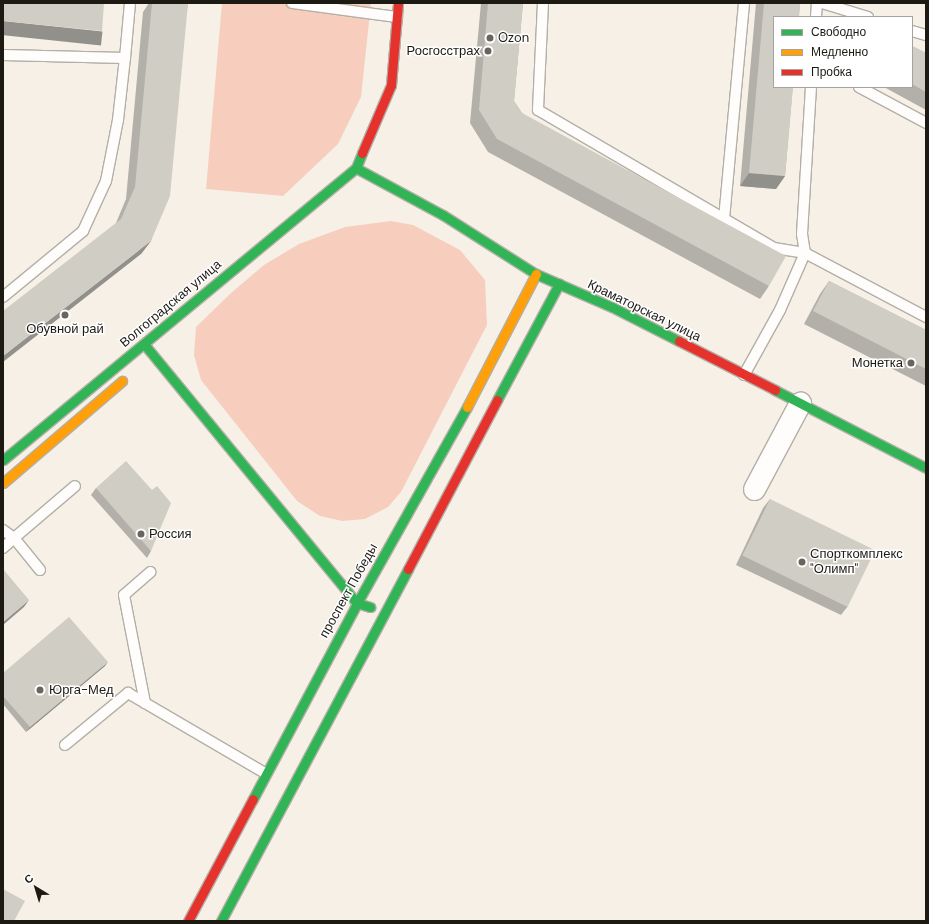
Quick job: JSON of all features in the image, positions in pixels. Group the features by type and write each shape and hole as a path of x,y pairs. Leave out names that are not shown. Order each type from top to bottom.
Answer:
{"main road":[{"path":"356,168 391,85 398,3"},
{"name":"Краматорская улица","path":"356,168 444,215 536,274 612,307 926,468"},
{"name":"Волгоградская улица","path":"3,460 356,168"},
{"name":"проспект Победы","path":"188,921 265,773 357,603 488,370 536,274"},
{"path":"221,921 559,284"},
{"path":"144,344 150,357 357,603 384,613"},
{"path":"3,483 129,375"}],"street":[{"path":"754,489 800,403"}],"lane":[{"path":"3,298 83,231 106,181 118,120 130,3"},
{"path":"292,3 397,17"},
{"path":"543,3 538,110 774,248 805,254 926,317"},
{"path":"724,219 744,3"},
{"path":"816,16 817,3"},
{"path":"822,3 865,16"},
{"path":"913,30 926,35"},
{"path":"3,55 125,58"},
{"path":"744,375 780,310 805,254 802,234 811,88"},
{"path":"861,88 926,123"},
{"path":"3,548 75,486"},
{"path":"3,530 14,538 40,570"},
{"path":"145,703 124,595 150,572"},
{"path":"65,745 128,693 265,773"}],"shaded area":[{"path":"222,3 371,3 361,97 338,144 283,196 206,189"},
{"path":"391,221 413,225 460,250 485,280 487,325 401,492 388,507 365,519 342,521 320,516 297,501 201,380 194,355 196,327 230,294 264,265 299,244 345,227"}],"building":[{"path":"3,3 104,3 102,31 3,21"},
{"path":"152,3 188,3 170,196 151,241 3,356 3,311 121,219 135,187"},
{"path":"488,3 523,3 514,101 522,113 786,256 769,286 497,139 479,110"},
{"path":"764,3 800,3 799,16 773,16 773,88 793,88 785,176 749,173"},
{"path":"913,46 926,53 926,92 913,85"},
{"path":"829,281 926,330 926,369 813,311"},
{"name":"Россия","path":"126,461 152,490 157,486 171,503 151,551 96,488"},
{"name":"Спорткомплекс \"Олимп\"","path":"770,499 875,550 848,607 742,556"},
{"path":"3,569 29,600 3,622"},
{"name":"Юрга-Мед","path":"69,617 108,662 30,727 3,696 3,673"},
{"path":"3,889 25,901 14,921 3,921"}],"traffic: fast":[{"path":"3,460 356,168 362,153"},
{"path":"356,168 443,215 536,274 612,307 679,341"},
{"path":"497,400 559,284"},
{"path":"144,344 357,603 370,607"},
{"path":"775,390 926,468"},
{"path":"253,799 357,603 467,407"},
{"path":"221,921 408,569"}],"traffic: slow":[{"path":"467,407 536,274"},
{"path":"3,483 122,381"}],"traffic: jam":[{"path":"362,153 391,85 398,3"},
{"path":"679,341 775,390"},
{"path":"408,569 497,400"},
{"path":"188,921 253,799"}],"place":[{"name":"Ozon","path":"490,38"},
{"name":"Росгосстрах","path":"488,51"},
{"name":"Обувной рай","path":"65,315"},
{"name":"Монетка","path":"911,363"},
{"name":"Россия","path":"141,534"},
{"name":"Спорткомплекс \"Олимп\"","path":"802,562"},
{"name":"Юрга-Мед","path":"40,690"}]}
